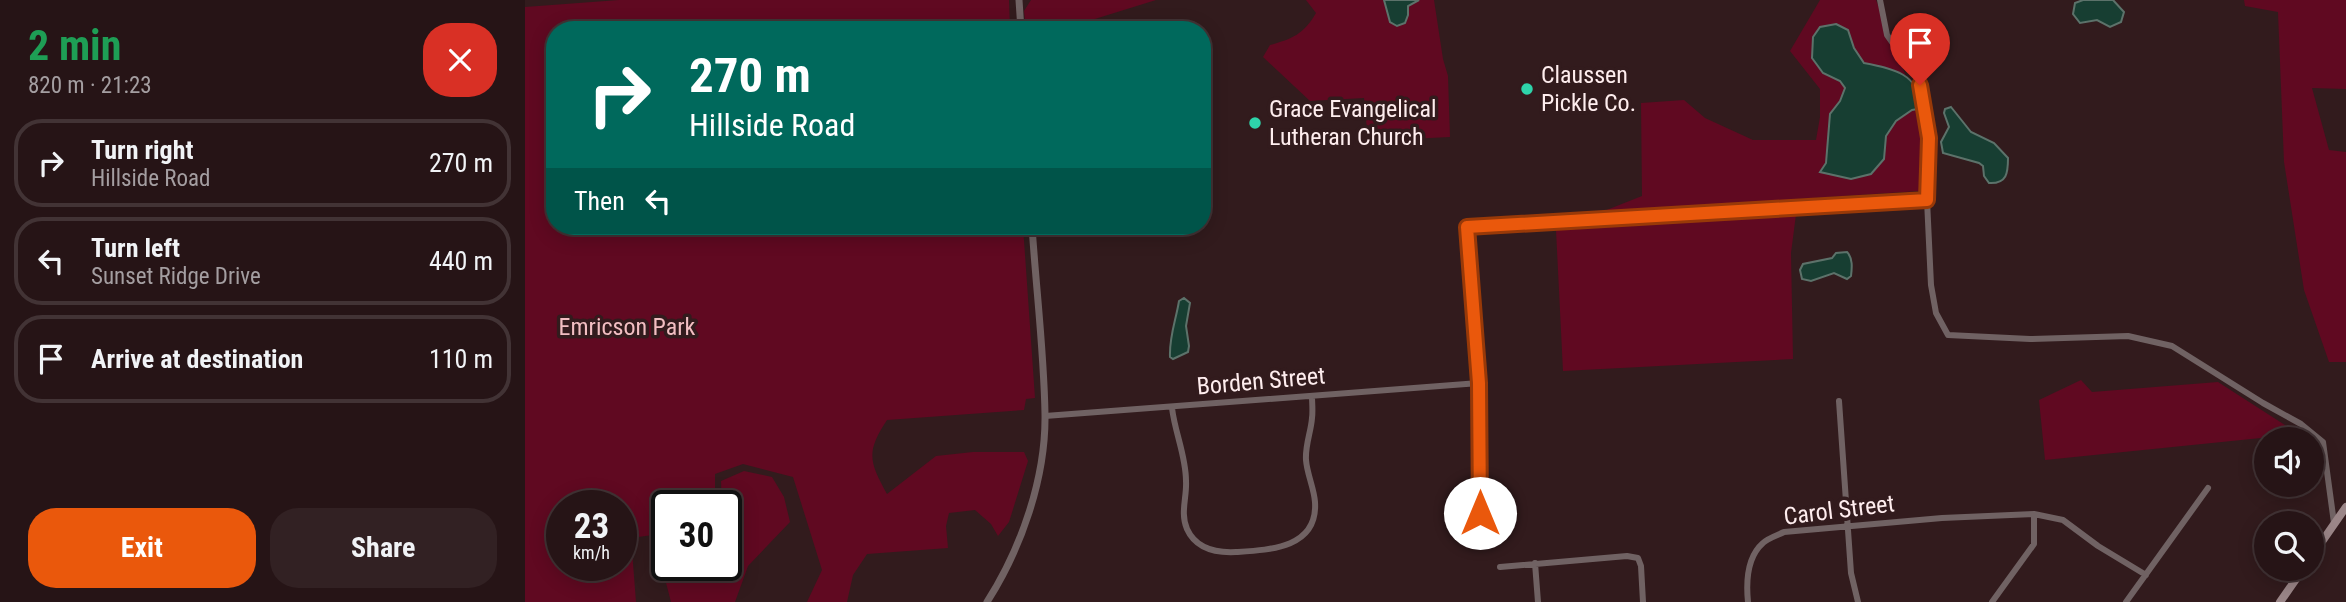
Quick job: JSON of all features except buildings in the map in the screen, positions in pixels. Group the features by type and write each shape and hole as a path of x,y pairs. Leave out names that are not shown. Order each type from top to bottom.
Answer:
{"main road":[{"path":"2324,539 2346,507"},
{"path":"2283,601 2296,581"}],"street":[{"path":"1019,0 1020,21"},
{"path":"1880,0 1887,35 1920,82 1929,138 1927,200 1931,285 1936,313 1948,335 2030,339 2128,335 2172,346 2301,424 2323,442 2335,523"},
{"path":"1480,513 1479,383 1467,227 1927,200"},
{"path":"987,602 1013,553 1038,479 1045,416 1033,235"},
{"name":"Borden Street","path":"1045,416 1479,383"},
{"path":"1172,408 1174,427 1182,450 1186,481 1183,518 1188,531 1195,541 1213,551 1240,552 1283,547 1301,538 1314,518 1315,501 1306,461 1307,439 1313,420 1312,396"},
{"path":"1839,401 1851,573 1858,602"},
{"path":"2126,602 2209,488"},
{"path":"1992,602 2034,544 2034,514"},
{"name":"Carol Street","path":"1748,602 1747,586 1751,561 1764,542 1784,532 1942,518 2034,514 2063,520 2098,546 2146,575"},
{"path":"1500,567 1627,555 1638,558 1641,566 1643,602"},
{"path":"1535,563 1538,602"}],"green space":[{"name":"Emricson Park","path":"619,0 1009,0 1010,21 546,21 546,235 1024,235 1035,398 1026,399 1024,410 887,420 876,440 872,457 876,473 887,494 936,456 973,452 1024,452 1028,461 1009,522 998,536 991,524 975,510 949,513 946,526 948,548 867,554 853,575 847,602 807,602 822,570 793,477 743,464 715,474 715,490 651,490 651,535 637,537 637,490 546,490 546,581 634,581 636,602 525,602 525,7"},
{"path":"1031,0 1156,0 1088,21 1025,21 1024,11"},
{"path":"1306,0 1434,0 1448,76 1450,137 1368,141 1364,98 1310,101 1263,57 1270,45 1297,35 1307,26 1316,13"},
{"path":"1820,0 1876,0 1923,120 1919,191 1798,199 1791,253 1793,359 1563,371 1556,230 1642,196 1641,103 1684,100 1705,118 1753,140 1816,140 1820,117 1820,89 1790,51"},
{"path":"2244,0 2346,0 2346,89 2312,88 2329,150 2346,152 2346,362 2329,362 2304,290 2284,162 2278,12 2245,6"},
{"path":"2081,380 2092,392 2218,382 2288,427 2254,427 2254,439 2045,460 2039,400"},
{"path":"744,471 772,477 784,497 790,522 748,566 735,602 671,602 666,581 742,581 742,490 721,490 721,481"}],"shaded area":[{"path":"1384,0 1419,0 1408,6 1405,23 1397,26 1390,22"},
{"path":"2083,0 2113,0 2124,12 2121,22 2110,27 2097,20 2080,23 2073,14 2075,3"},
{"path":"1836,24 1848,30 1854,48 1864,63 1885,67 1903,75 1910,80 1918,97 1918,109 1896,121 1886,136 1884,159 1871,174 1851,179 1820,172 1826,163 1830,114 1840,101 1845,88 1840,81 1823,73 1812,58 1813,37 1820,27"},
{"path":"1951,107 1971,132 1994,143 2008,158 2007,173 2000,182 1989,183 1984,176 1983,166 1979,163 1943,153 1941,142 1949,127 1944,113 1945,109"},
{"path":"1847,252 1852,266 1851,276 1847,279 1834,273 1811,281 1802,279 1800,270 1803,264"},
{"path":"1184,298 1190,303 1186,326 1188,352 1173,359 1170,357 1172,336 1179,301"}],"place":[{"name":"Claussen Pickle Co.","path":"1527,89"},
{"name":"Grace Evangelical Lutheran Church","path":"1255,123"}],"route":[{"path":"1480,513 1479,383 1467,227 1927,200 1929,138 1920,85"}]}
